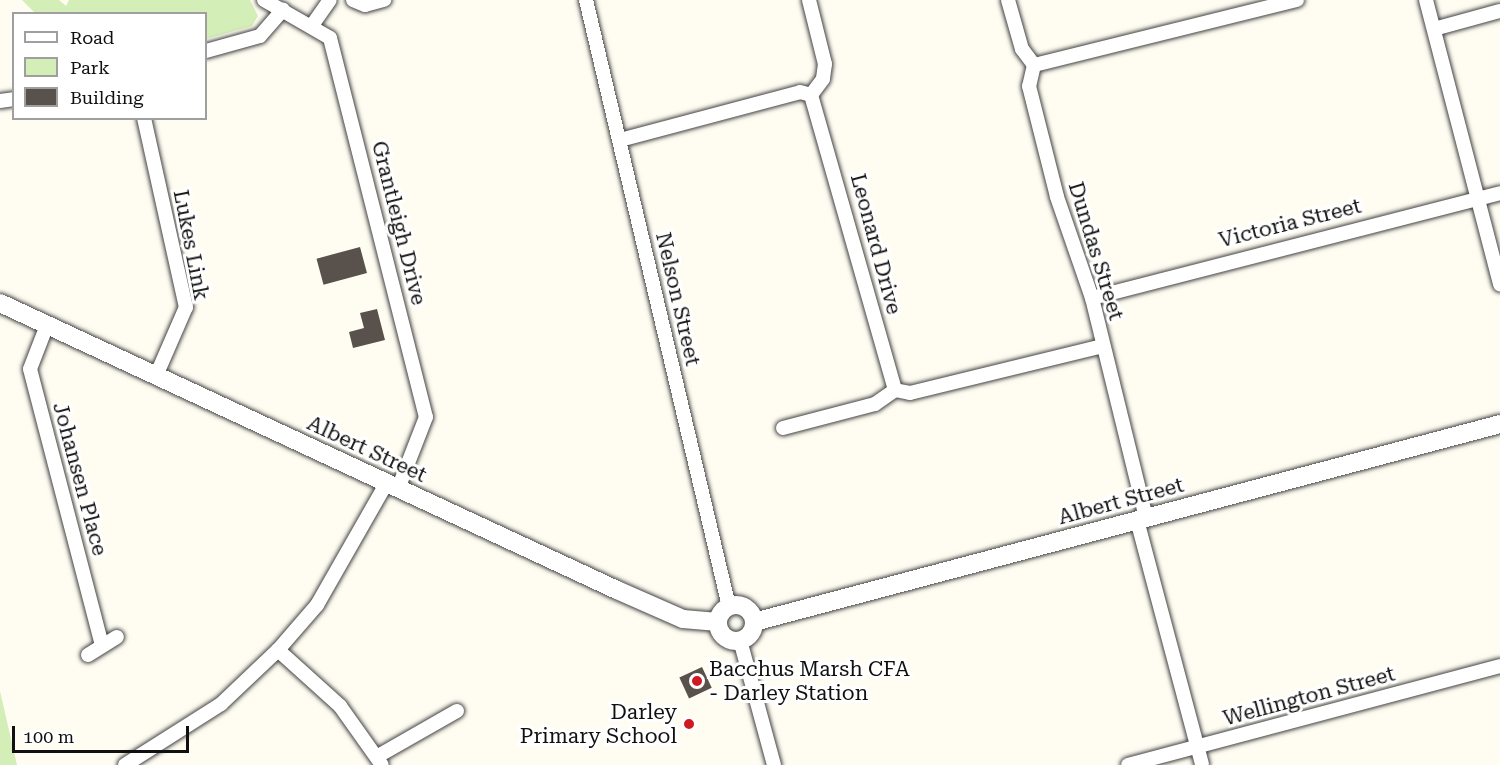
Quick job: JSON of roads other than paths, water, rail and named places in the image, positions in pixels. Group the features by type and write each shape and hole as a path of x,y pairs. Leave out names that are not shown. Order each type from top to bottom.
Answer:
{"street":[{"name":"Grantleigh Drive","path":"125,765 221,704 278,650 316,605 392,486 426,417 330,38 313,24 264,0"},
{"path":"313,24 330,0"},
{"path":"353,0 365,5 384,0"},
{"name":"Nelson Street","path":"586,0 620,140 724,614"},
{"path":"620,140 800,92 811,95 823,78 825,64 809,0"},
{"path":"1008,0 1022,50 1034,65 1297,0"},
{"path":"1426,0 1475,200 1500,285"},
{"path":"207,51 260,36 283,10"},
{"path":"1434,29 1500,11"},
{"name":"Dundas Street","path":"1034,65 1029,86 1058,197 1092,298 1141,519 1202,765"},
{"name":"Leonard Drive","path":"811,95 895,390"},
{"name":"Lukes Link","path":"144,120 186,307 156,376"},
{"name":"Victoria Street","path":"1092,298 1500,193"},
{"name":"Albert Street","path":"0,303 683,619 724,614"},
{"name":"Johansen Place","path":"47,325 30,369 102,645"},
{"path":"783,428 875,404 895,390 910,393 1102,346"},
{"name":"Albert Street","path":"754,622 1500,424"},
{"path":"746,608 754,622 751,633 740,640 725,637 724,614 746,608"},
{"path":"88,655 117,637"},
{"path":"740,640 774,765"},
{"path":"278,650 340,706 380,760 456,711"},
{"name":"Wellington Street","path":"1128,765 1500,666"}],"place":[{"name":"Bacchus Marsh CFA - Darley Station","path":"697,681"},
{"name":"Darley Primary School","path":"689,724"}]}
